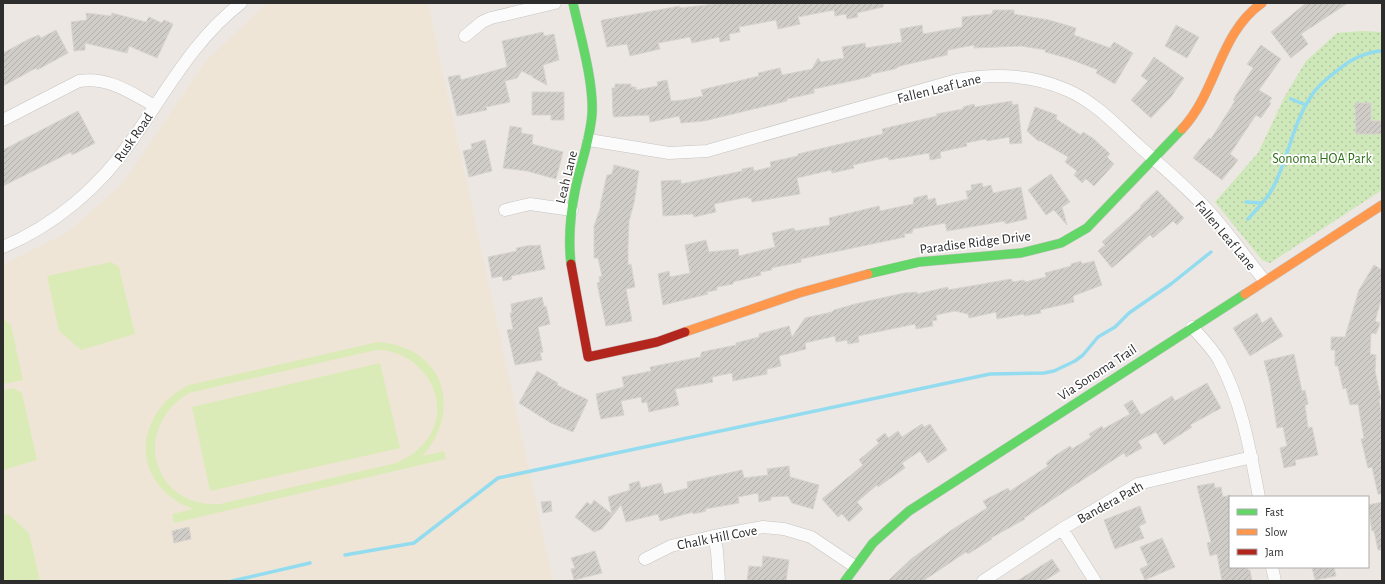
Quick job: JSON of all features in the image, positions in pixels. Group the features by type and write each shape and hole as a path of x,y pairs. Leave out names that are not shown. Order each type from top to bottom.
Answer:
{"street":[{"name":"Rusk Road","path":"3,247 46,224 71,206 93,186 114,164 180,68 197,46 241,3"},
{"path":"465,36 482,22 491,18 555,3"},
{"name":"Leah Lane","path":"573,3 591,95 592,112 589,140 572,210 568,238 572,276 588,357"},
{"name":"Paradise Ridge Drive","path":"588,357 657,342 800,293 850,278 919,262 1021,253 1061,243 1087,228 1193,115 1202,100 1225,48 1253,5"},
{"name":"Fallen Leaf Lane","path":"589,140 669,153 707,151 957,80 978,76 1004,75 1044,81 1082,98 1104,113 1212,215 1264,280"},
{"path":"3,120 79,81 88,80 108,82 155,106"},
{"path":"505,210 530,204 572,210"},
{"name":"Via Sonoma Trail","path":"845,581 854,566 880,535 909,511 1382,205"},
{"path":"1192,327 1218,359 1237,401 1252,457 1259,496"},
{"name":"Bandera Path","path":"983,581 1062,529 1138,484 1252,457"},
{"name":"Chalk Hill Cove","path":"645,559 664,548 714,536 763,527 784,529 811,537 854,566"},
{"path":"1062,529 1095,581"},
{"path":"714,536 717,551 719,581"},
{"path":"1272,568 1275,581"}],"shaded area":[{"path":"267,3 428,3 553,581 3,581 3,265 68,232 123,183 204,63"}],"green space":[{"name":"Sonoma HOA Park","path":"1362,31 1382,32 1382,190 1270,263 1262,260 1215,202 1258,153 1285,96 1306,61 1337,33"},
{"path":"111,262 119,267 135,334 81,350 59,331 47,276"},
{"path":"3,318 11,325 23,380 3,384"},
{"path":"378,342 401,346 418,355 432,368 440,383 444,400 442,419 435,438 423,456 444,451 446,459 174,523 172,514 193,509 174,500 158,485 150,470 146,454 147,437 152,422 161,407 173,395 189,385","holes":["376,350 394,352 410,360 422,371 432,385 437,401 437,417 431,433 411,455 396,463 220,504 197,502 179,493 165,480 157,464 155,445 160,426 171,408 189,393"]},
{"path":"380,363 400,448 210,491 192,407"},
{"path":"13,388 22,393 37,460 3,470 3,390"},
{"path":"8,514 29,533 40,581 3,581 3,515"}],"building":[{"path":"723,3 883,3 883,7 857,13 858,17 847,19 846,14 835,16 834,10 798,17 800,24 778,29 776,20 739,27 740,32 729,34 730,40 720,42 719,37 692,43 690,37 658,43 660,49 630,56 627,44 607,47 601,21 603,20 680,6 680,8"},
{"path":"1306,3 1348,3 1301,34 1308,44 1291,58 1271,32"},
{"path":"993,10 1014,10 1014,14 1049,20 1076,28 1074,35 1110,48 1114,42 1133,53 1115,84 1096,73 1098,70 1067,58 1045,52 1046,50 1021,46 974,48 974,45 948,50 947,55 871,74 871,76 814,89 814,93 787,99 787,101 704,121 681,123 679,116 650,122 649,115 614,117 613,115 612,88 615,88 615,84 631,84 631,87 636,87 636,90 658,86 657,82 667,80 671,101 683,100 703,96 701,90 759,76 758,73 780,68 782,75 812,69 818,58 821,62 844,58 842,47 865,43 866,48 902,42 900,29 922,25 923,34 962,27 962,17 992,14"},
{"path":"86,13 111,16 112,13 146,22 149,17 162,23 164,20 173,24 157,58 129,46 127,53 85,43 85,50 74,51 71,22 87,20"},
{"path":"1176,25 1199,37 1187,58 1165,46"},
{"path":"56,30 68,53 3,86 3,53 29,39 39,35 41,38"},
{"path":"543,32 544,36 554,34 559,60 543,65 547,85 532,77 532,75 522,71 517,78 505,81 510,102 486,107 487,110 457,116 448,77 460,75 461,80 507,67 502,41"},
{"path":"1261,45 1281,59 1259,90 1272,98 1269,102 1271,103 1261,118 1256,115 1230,154 1238,160 1222,180 1193,158 1209,138 1211,139 1235,101 1233,100 1253,68 1247,64"},
{"path":"1154,57 1184,78 1171,97 1151,118 1131,100 1148,81 1141,76"},
{"path":"532,92 564,92 564,120 551,120 551,115 532,115"},
{"path":"1012,101 1012,105 1018,104 1022,143 1010,144 1009,137 987,141 986,139 966,143 967,146 940,152 941,158 930,160 929,153 889,160 888,157 853,165 854,168 832,173 831,170 797,178 800,194 752,202 751,198 748,199 748,197 714,204 716,212 694,217 693,214 663,216 661,181 681,180 681,184 742,171 742,169 753,167 754,171 771,167 770,162 883,134 882,129 937,116 936,114 963,109 963,107 974,104 975,107"},
{"path":"1355,103 1371,103 1371,121 1382,121 1382,134 1356,134"},
{"path":"1035,107 1057,115 1056,119 1081,135 1083,132 1094,139 1110,154 1107,157 1114,164 1094,186 1086,179 1082,183 1074,175 1077,171 1065,162 1068,157 1041,141 1038,141 1027,131"},
{"path":"78,111 95,143 72,155 71,152 3,186 3,150"},
{"path":"510,126 522,128 521,133 533,135 532,144 563,152 556,179 527,171 503,168"},
{"path":"485,140 492,171 469,177 463,151 472,149 471,144"},
{"path":"614,165 639,171 634,203 629,221 628,246 628,265 631,264 635,287 626,289 632,321 606,326 597,283 600,282 599,277 602,276 598,258 594,258 594,226 601,206 607,175 612,174"},
{"path":"1051,174 1070,202 1062,207 1067,225 1054,210 1046,215 1028,190"},
{"path":"982,183 983,187 991,185 993,193 1021,187 1027,219 1005,224 1005,221 947,231 945,223 913,229 912,233 904,234 905,237 801,259 801,262 771,268 772,270 760,272 761,275 733,282 733,284 717,287 717,290 707,292 708,294 663,305 658,274 669,271 670,277 690,273 685,245 706,240 709,252 738,249 739,256 775,247 772,233 794,228 795,231 830,225 829,218 879,206 880,211 913,204 914,198 927,195 928,200 935,198 937,206 968,199 966,191 972,190 971,185"},
{"path":"1157,190 1184,218 1177,225 1173,221 1153,238 1150,235 1112,268 1098,251 1105,245 1102,242 1141,207 1140,206"},
{"path":"540,245 545,269 511,276 512,279 503,281 502,276 492,278 488,257 517,251 516,248"},
{"path":"1081,261 1082,264 1094,261 1102,285 1073,296 1074,302 1040,310 1041,313 1024,316 1024,314 997,319 996,312 969,318 968,314 955,311 936,315 937,320 932,321 933,326 916,329 915,324 858,336 859,342 848,344 847,340 836,342 835,336 805,343 806,349 779,356 781,366 767,369 767,374 733,381 732,373 712,377 713,382 675,389 679,405 649,412 647,402 642,403 641,397 621,401 624,415 601,419 596,394 624,387 622,377 651,371 650,367 700,357 702,352 736,345 736,343 759,337 759,334 789,326 792,337 805,318 832,312 834,310 855,304 904,293 917,292 917,294 948,287 948,290 1011,279 1013,282 1024,280 1025,282 1046,277 1045,273 1071,266 1071,264"},
{"path":"1374,265 1382,270 1382,297 1375,321 1380,323 1376,334 1371,333 1370,354 1376,355 1375,371 1381,399 1379,399 1382,418 1382,494 1378,494 1372,467 1368,468 1361,439 1364,438 1358,404 1350,405 1346,388 1343,389 1338,366 1335,366 1335,350 1331,350 1331,337 1345,337 1359,290"},
{"path":"542,297 544,307 546,306 550,324 538,327 543,352 540,353 542,360 515,365 507,330 513,329 510,313 512,313 511,304"},
{"path":"1257,313 1262,323 1271,317 1283,336 1250,356 1233,328"},
{"path":"1294,354 1302,391 1305,390 1308,404 1305,405 1308,428 1312,427 1318,455 1295,460 1296,465 1284,468 1280,448 1287,446 1283,427 1277,428 1270,384 1264,361"},
{"path":"537,371 558,383 557,385 588,400 573,432 551,423 519,403"},
{"path":"1207,383 1221,408 1190,425 1192,427 1164,445 1156,432 1138,441 1142,448 1126,457 1124,453 1024,518 1025,519 991,538 992,539 968,554 966,552 923,581 888,581 911,559 953,529 987,508 983,501 1008,488 1010,491 1048,466 1046,463 1070,446 1072,449 1091,437 1089,434 1102,426 1103,429 1130,414 1124,405 1132,400 1141,415 1172,396 1175,401"},
{"path":"922,424 924,427 930,424 947,450 928,463 920,451 902,463 905,468 878,487 877,485 857,502 863,509 849,522 842,514 838,517 822,499 863,465 859,460 879,443 876,440 885,433 888,438 898,431 902,437"},
{"path":"789,466 790,477 819,485 813,509 792,503 788,496 771,497 771,500 759,502 758,493 738,497 739,503 705,509 706,511 693,514 693,512 660,521 658,514 626,522 621,505 602,529 594,532 575,517 587,502 591,505 594,500 612,514 608,497 630,490 629,484 639,481 641,488 661,483 664,494 688,488 687,482 742,470 744,478 768,475 767,469"},
{"path":"1214,483 1215,488 1221,487 1223,497 1230,495 1229,568 1247,568 1250,570 1252,581 1222,581 1217,554 1210,556 1207,543 1211,542 1197,486"},
{"path":"551,501 552,511 543,513 541,502"},
{"path":"1382,502 1382,550 1378,550 1374,531 1372,531 1369,505"},
{"path":"1140,506 1146,523 1139,526 1144,538 1115,549 1104,520"},
{"path":"189,527 191,539 174,543 172,531"},
{"path":"1162,538 1175,567 1145,580 1140,569 1148,565 1140,547"},
{"path":"595,551 602,573 574,580 571,569 575,568 571,558"},
{"path":"763,556 789,560 786,581 747,581 749,566 762,567"},
{"path":"1052,559 1060,571 1044,581 1017,581"},
{"path":"1312,568 1334,568 1336,576 1315,580"}],"waterway":[{"path":"1248,219 1270,193 1281,170 1298,121 1316,90 1343,66 1358,57 1382,51"},
{"path":"1291,99 1306,105"},
{"path":"1246,202 1262,203"},
{"path":"345,555 414,543 498,478 990,374 1044,373 1054,371 1075,361 1083,355 1098,337 1115,327 1129,313 1171,284 1211,252"},
{"path":"232,581 310,563"}],"traffic: fast":[{"path":"571,264 570,227 572,209 592,114 589,73 573,3"},
{"path":"868,274 919,262 1021,253 1061,243 1087,228 1182,129"},
{"path":"845,581 873,543 909,511 1245,294"}],"traffic: slow":[{"path":"1182,129 1194,114 1203,98 1236,30 1262,3"},
{"path":"1245,294 1382,205"},
{"path":"685,332 799,293 868,274"}],"traffic: jam":[{"path":"571,264 588,357 657,342 685,332"}]}
